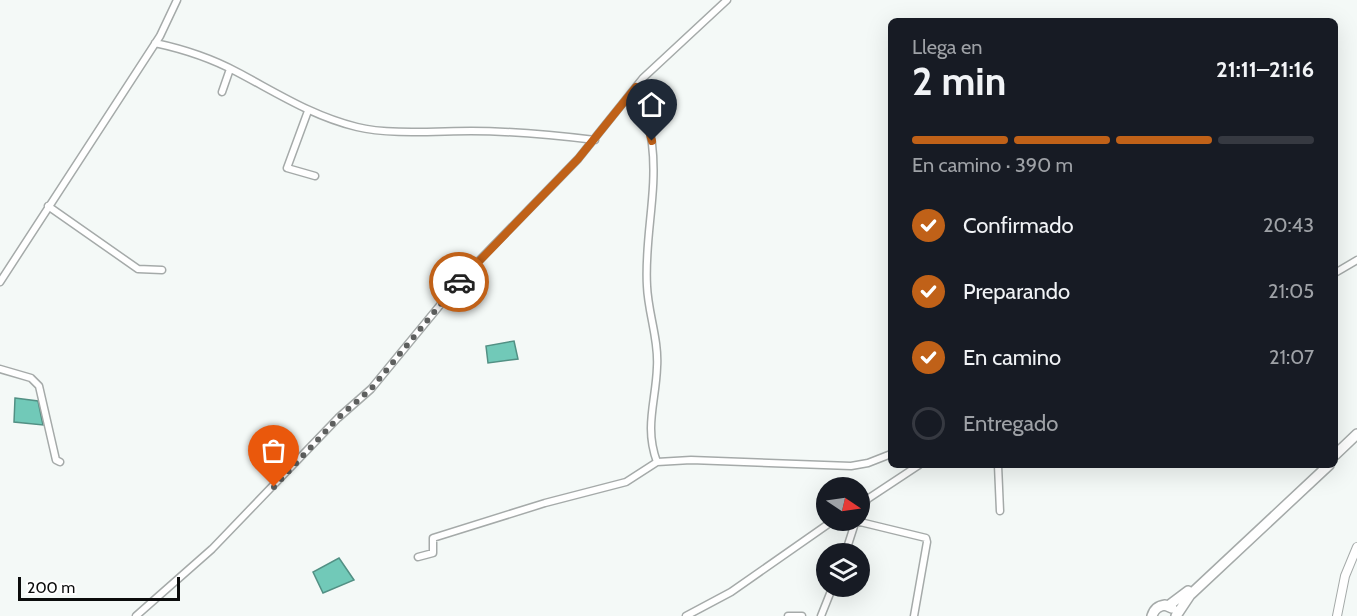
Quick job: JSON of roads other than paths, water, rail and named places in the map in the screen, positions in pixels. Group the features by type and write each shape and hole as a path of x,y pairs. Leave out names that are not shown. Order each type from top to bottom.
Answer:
{"main road":[{"path":"1338,451 1357,434"},
{"path":"1338,457 1357,439"},
{"path":"1168,606 1179,599 1321,468"},
{"path":"1176,616 1190,595 1326,468"},
{"path":"1152,616 1156,608 1165,605 1173,609 1176,616"}],"street":[{"path":"0,282 155,43 177,0"},
{"path":"136,616 212,549 338,418 371,389 465,276 595,140 643,78 727,0"},
{"path":"155,43 185,50 230,69 308,111 371,131 497,131 595,140"},
{"path":"222,92 230,69"},
{"path":"636,87 652,141 653,155 653,200 646,268 658,367 650,416 653,453 657,462"},
{"path":"308,111 286,168 315,176"},
{"path":"48,207 138,269 162,270"},
{"path":"1338,271 1357,260"},
{"path":"0,369 31,378 39,386 56,460 60,462"},
{"path":"418,557 433,553 433,538 545,503 626,482 657,462 691,460 851,466 868,463 888,455"},
{"path":"870,497 915,468"},
{"path":"998,468 1000,511"},
{"path":"870,524 926,537 914,616"},
{"path":"686,616 731,592 818,531"},
{"path":"1337,616 1345,576 1357,547"},
{"path":"822,616 829,597"},
{"path":"788,616 802,616"}]}
